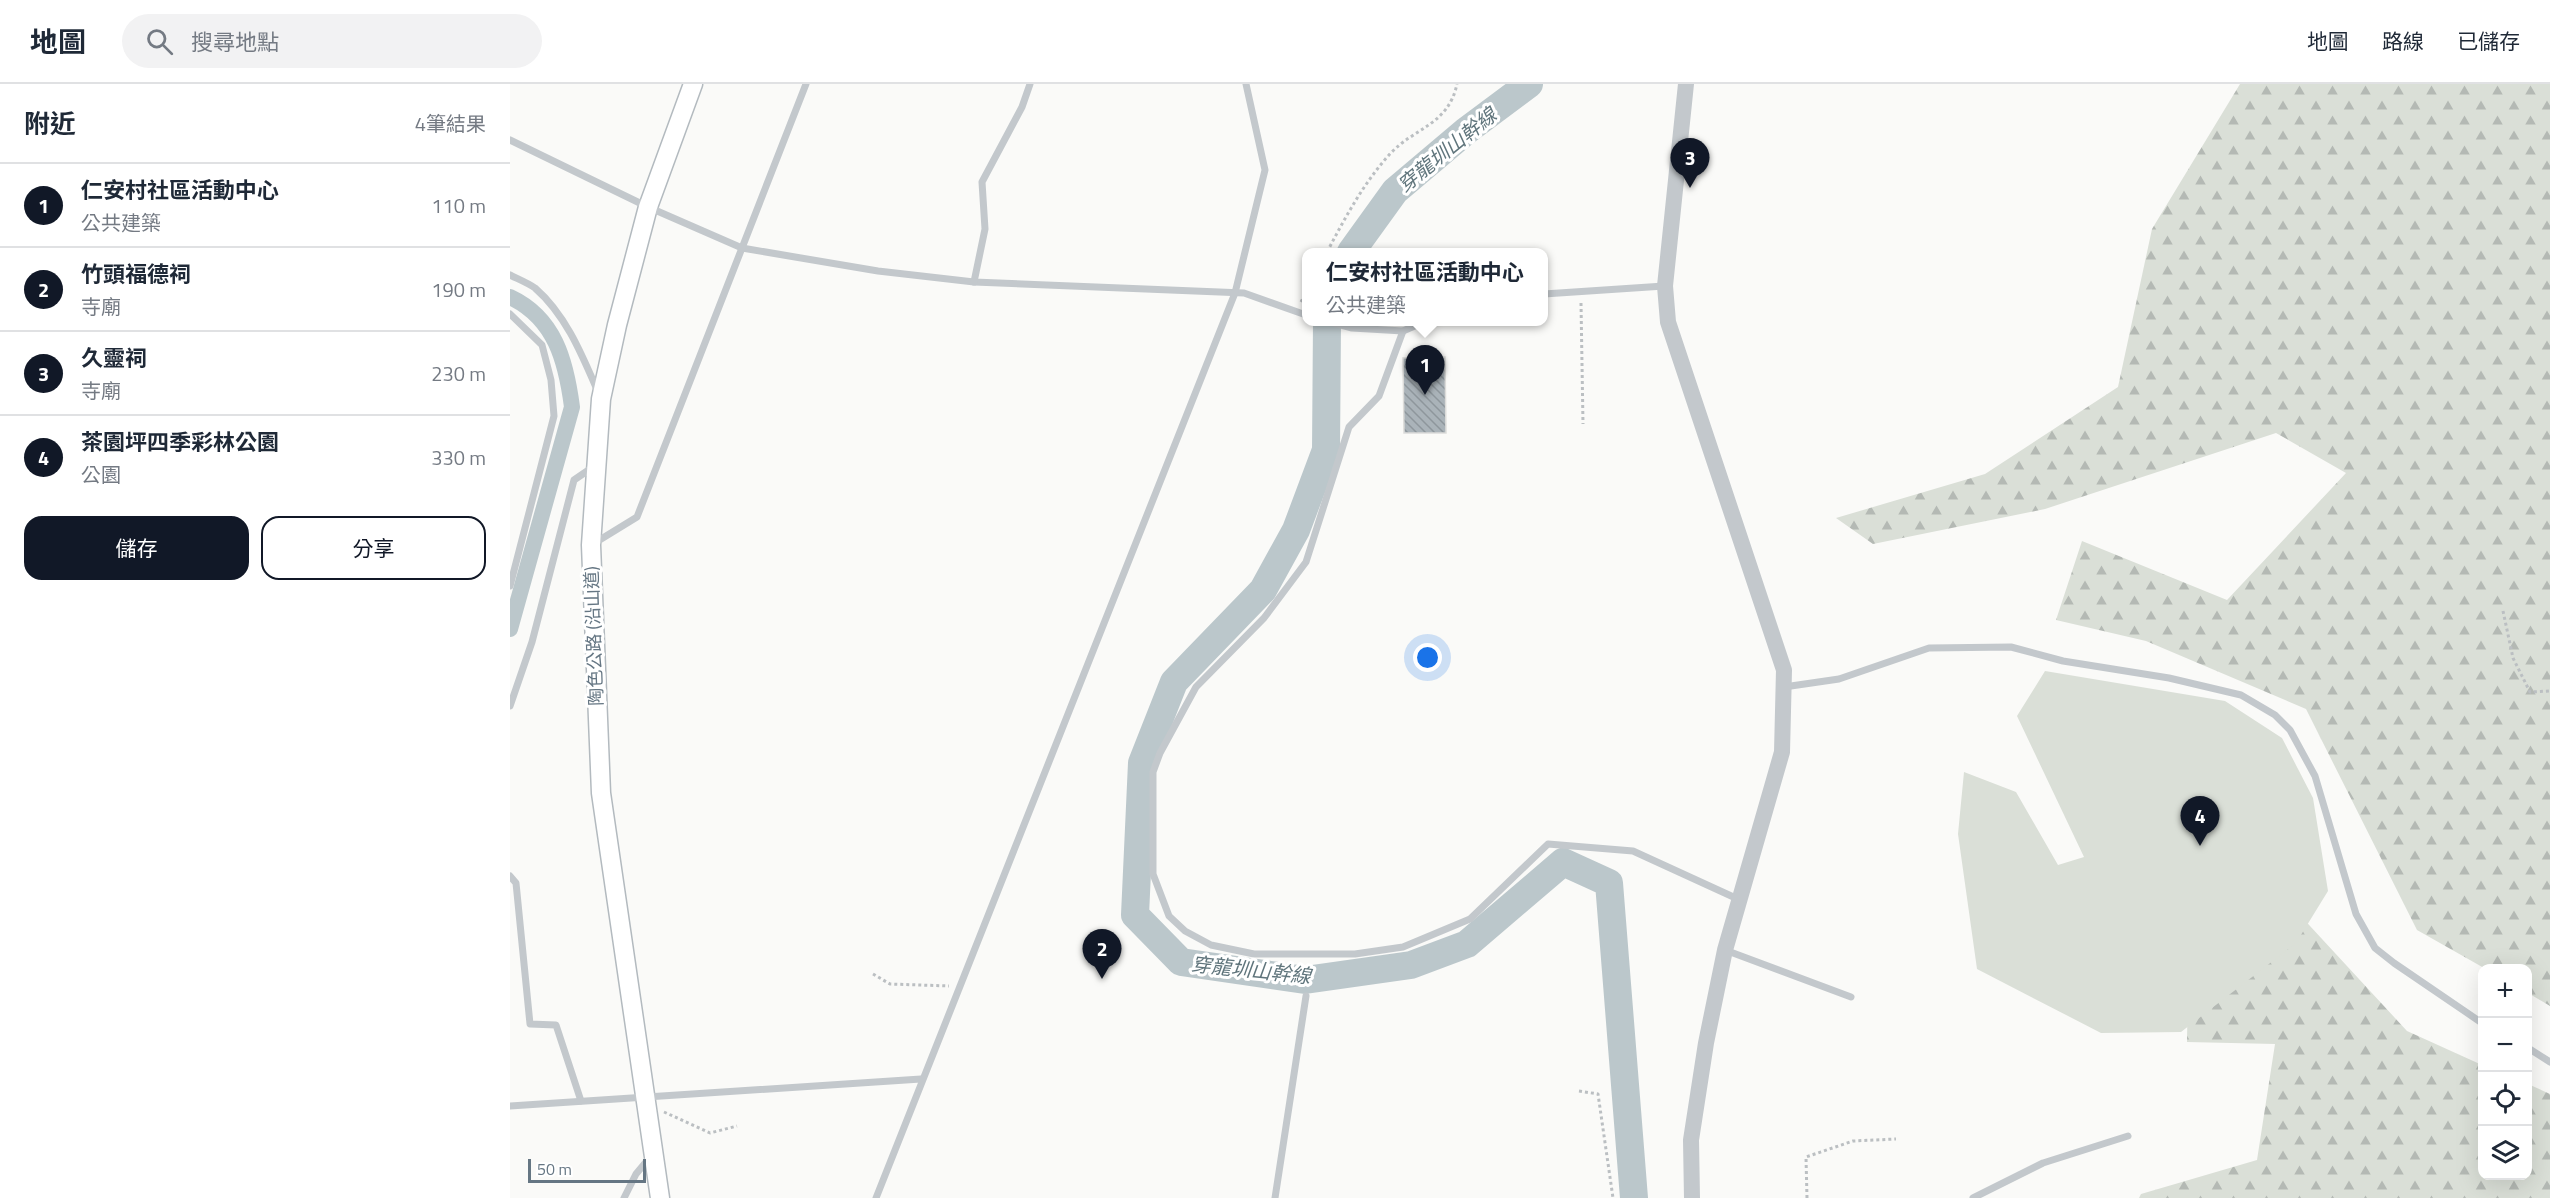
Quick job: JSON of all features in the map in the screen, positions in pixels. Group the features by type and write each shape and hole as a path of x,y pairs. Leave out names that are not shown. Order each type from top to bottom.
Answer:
{"main road":[{"name":"陶色公路 (沿山道)","path":"660,1198 601,793 591,545 594,467 601,399 616,325 648,207 693,84"}],"street":[{"path":"1686,84 1665,286 1668,322 1784,670 1782,752 1725,950 1706,1043 1691,1140 1692,1198"}],"lane":[{"path":"591,545 638,517 806,84"},
{"path":"974,282 985,229 982,182 1022,107 1030,84"},
{"path":"876,1198 921,1079 960,987 1235,293 1265,170 1246,84"},
{"path":"510,140 648,207 742,248 878,271 974,282 1244,293 1302,314"},
{"path":"510,275 534,288 559,318 577,343 601,399"},
{"path":"1548,294 1665,286"},
{"path":"510,314 542,345 551,380 554,416 510,586"},
{"path":"1346,326 1402,331 1413,326"},
{"path":"1402,331 1379,396 1349,427 1306,562 1264,618 1196,687 1160,753 1153,772 1153,874 1169,916 1185,931 1211,945 1254,954 1355,954 1402,947 1470,919 1548,844 1633,851 1741,900"},
{"path":"510,706 535,632 574,480 594,467"},
{"path":"1782,687 1839,680 1929,648 2011,647 2063,661 2169,678 2241,695 2275,715 2290,730 2315,776 2356,914 2376,948 2394,963 2478,1020"},
{"path":"510,876 516,883 530,1024 555,1025 581,1101"},
{"path":"1725,950 1851,997"},
{"path":"1275,1198 1306,996"},
{"path":"2532,1051 2550,1062"},
{"path":"510,1106 921,1079"},
{"path":"1973,1198 2043,1163 2128,1136"},
{"path":"624,1198 636,1174 653,1154"}],"path":[{"path":"1329,248 1358,195 1390,153 1448,110 1457,84"},
{"path":"1580,293 1583,424"},
{"path":"2503,611 2513,658 2530,692 2550,691"},
{"path":"873,974 890,984 960,987"},
{"path":"1579,1091 1598,1094 1613,1198"},
{"path":"646,1098 669,1116 710,1133 737,1126"},
{"path":"1807,1198 1806,1157 1853,1141 1896,1139"}],"green space":[{"path":"2240,84 2550,84 2550,1006 2532,995 2532,964 2478,965 2417,930 2306,709 2146,641 2056,620 2082,541 2227,600 2346,473 2276,433 2045,509 1873,544 1836,518 1985,474 2118,387 2152,229"},
{"path":"2045,671 2225,701 2282,738 2313,798 2328,891 2296,943 2181,1032 2101,1033 1977,969 1958,834 1964,772 2016,792 2058,865 2084,857 2017,716"},
{"path":"2286,900 2407,1031 2478,1063 2478,1180 2532,1180 2532,1086 2550,1094 2550,1198 2139,1198 2141,1194 2257,1160 2275,1044 2187,1042 2188,975"}],"building":[{"path":"1445,357 1446,433 1404,433 1403,358"}],"waterway":[{"name":"穿龍圳山幹線","path":"1354,248 1395,191 1466,131 1529,84"},
{"path":"510,297 538,317 556,343 566,373 572,407 510,629"},
{"name":"穿龍圳山幹線","path":"1327,326 1326,450 1296,530 1263,590 1174,682 1142,763 1135,915 1181,962 1305,980 1411,965 1467,944 1563,862 1609,883 1634,1198"}],"place":[{"name":"久靈祠","path":"1690,188"},
{"name":"仁安村社區活動中心","path":"1425,395"},
{"name":"茶園坪四季彩林公園","path":"2200,846"},
{"name":"竹頭福德祠","path":"1102,979"}]}
